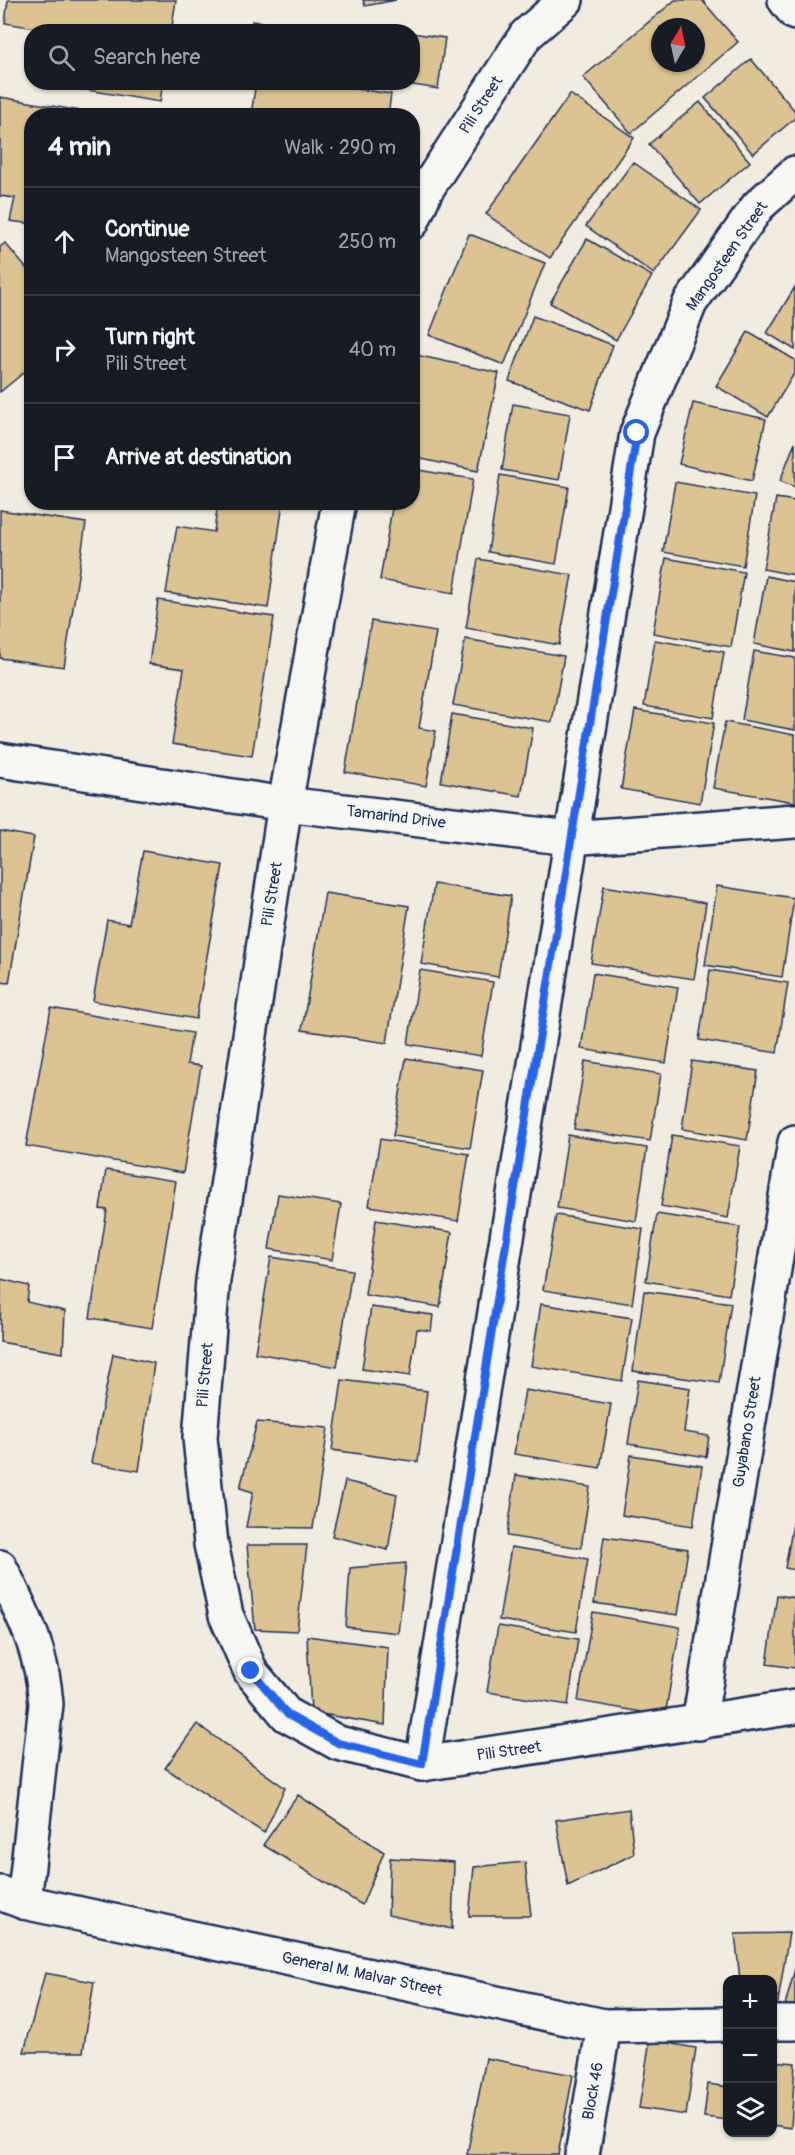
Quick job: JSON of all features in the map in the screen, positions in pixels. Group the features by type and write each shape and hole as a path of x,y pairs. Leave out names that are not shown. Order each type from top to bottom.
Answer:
{"street":[{"name":"Pili Street","path":"420,204 426,190 526,35 567,0"},
{"path":"785,0 795,13"},
{"name":"Mangosteen Street","path":"422,1764 637,433 690,303 758,206 795,173"},
{"name":"Pili Street","path":"338,510 285,804 213,1280 200,1438 210,1544 226,1615 251,1671 288,1715 338,1743 422,1764 795,1707"},
{"name":"Tamarind Drive","path":"0,760 285,804 570,838 795,821"},
{"name":"Guyabano Street","path":"699,1723 795,1142"},
{"path":"0,1567 35,1639 44,1672 46,1704 12,1897"},
{"name":"General M. Malvar Street","path":"12,1897 604,2026 723,2024"},
{"path":"777,2023 795,2023"},
{"name":"Block 46","path":"582,2155 604,2026"}],"building":[{"path":"8,0 176,0 172,24 24,24 24,26 5,23"},
{"path":"363,0 396,0 365,6"},
{"path":"675,0 702,0 738,42 705,70 705,18 653,18"},
{"path":"651,20 651,72 703,72 631,133 583,77"},
{"path":"252,21 272,24 251,24"},
{"path":"420,34 445,38 438,89 420,86"},
{"path":"751,59 795,111 795,118 753,154 705,98"},
{"path":"87,90 162,90 160,102"},
{"path":"255,90 364,90 391,94 389,108 252,108"},
{"path":"570,94 634,138 550,258 486,214"},
{"path":"0,97 63,108 24,108 24,223 10,221 15,198 0,196"},
{"path":"700,102 750,162 700,204 649,144"},
{"path":"633,162 701,210 654,274 586,226"},
{"path":"469,234 545,263 504,365 429,335"},
{"path":"587,239 652,276 616,340 550,303"},
{"path":"5,243 24,266 24,372 0,392 0,247"},
{"path":"795,287 795,350 767,333"},
{"path":"533,316 613,345 590,410 509,381"},
{"path":"748,332 795,360 795,372 768,417 716,386"},
{"path":"420,356 499,373 478,471 420,459"},
{"path":"693,403 766,419 752,481 679,464"},
{"path":"513,404 570,414 559,480 502,470"},
{"path":"795,442 795,487 780,481"},
{"path":"420,470 473,479 454,593 380,580 392,510 420,510"},
{"path":"500,475 569,487 556,564 488,552"},
{"path":"675,482 755,496 743,566 663,552"},
{"path":"776,498 795,501 795,575 763,569"},
{"path":"0,510 86,523 64,667 0,658"},
{"path":"217,510 282,510 268,608 166,593 177,526 214,532"},
{"path":"666,558 744,572 731,647 653,633"},
{"path":"478,559 572,575 559,645 466,628"},
{"path":"766,576 795,582 795,652 754,644"},
{"path":"158,600 274,617 252,756 172,744 184,669 149,664"},
{"path":"371,621 436,632 419,728 436,731 426,786 345,772"},
{"path":"465,639 564,656 552,722 453,705"},
{"path":"655,640 724,652 713,718 644,706"},
{"path":"754,651 795,658 795,730 742,720"},
{"path":"635,710 714,723 700,803 621,789"},
{"path":"452,714 533,728 521,796 441,782"},
{"path":"725,722 795,735 795,802 713,788"},
{"path":"0,831 34,837 9,983 0,982"},
{"path":"143,851 223,865 196,1019 93,1001 107,920 129,924"},
{"path":"434,884 511,896 498,977 421,964"},
{"path":"604,886 706,903 694,979 591,963"},
{"path":"717,886 794,898 782,977 705,965"},
{"path":"325,893 409,906 387,1043 302,1030"},
{"path":"420,970 493,982 481,1056 408,1044"},
{"path":"710,970 788,983 777,1053 699,1040"},
{"path":"593,973 678,987 666,1063 581,1049"},
{"path":"51,1008 192,1033 187,1064 201,1066 183,1173 26,1146"},
{"path":"406,1058 483,1070 470,1148 393,1136"},
{"path":"585,1061 661,1074 650,1141 574,1129"},
{"path":"692,1061 758,1071 747,1140 682,1129"},
{"path":"568,1135 647,1148 636,1221 557,1208"},
{"path":"672,1135 740,1146 728,1218 661,1206"},
{"path":"380,1139 469,1154 458,1221 369,1206"},
{"path":"106,1170 176,1181 152,1328 90,1318 107,1210 100,1209"},
{"path":"278,1194 341,1204 332,1260 269,1249"},
{"path":"657,1214 740,1227 729,1295 646,1281"},
{"path":"556,1215 643,1229 632,1304 543,1290"},
{"path":"376,1220 452,1232 440,1307 365,1295"},
{"path":"271,1257 352,1270 337,1367 255,1353"},
{"path":"1,1279 29,1286 27,1302 65,1311 63,1353 0,1342"},
{"path":"644,1291 731,1303 719,1383 633,1371"},
{"path":"541,1304 632,1318 622,1381 531,1366"},
{"path":"371,1307 433,1315 431,1331 417,1329 410,1376 362,1369"},
{"path":"113,1354 154,1363 139,1471 91,1463"},
{"path":"342,1380 427,1391 418,1462 332,1450"},
{"path":"638,1380 690,1388 684,1432 709,1436 706,1457 628,1444"},
{"path":"525,1390 611,1404 600,1468 514,1454"},
{"path":"257,1422 328,1428 313,1528 246,1527 253,1492 240,1488"},
{"path":"631,1455 702,1466 693,1526 622,1515"},
{"path":"516,1475 590,1487 581,1548 507,1536"},
{"path":"345,1481 397,1494 388,1550 332,1536"},
{"path":"795,1513 795,1570 785,1568"},
{"path":"604,1537 688,1549 678,1615 594,1603"},
{"path":"247,1545 307,1545 297,1631 255,1629"},
{"path":"511,1547 588,1559 576,1632 499,1620"},
{"path":"406,1563 398,1633 346,1627 350,1568"},
{"path":"777,1595 795,1598 795,1668 767,1664"},
{"path":"593,1612 680,1627 665,1716 578,1701"},
{"path":"498,1626 578,1639 568,1705 487,1692"},
{"path":"307,1636 388,1647 385,1725 311,1712"},
{"path":"197,1724 285,1788 264,1833 165,1768"},
{"path":"298,1795 384,1852 362,1905 263,1845"},
{"path":"629,1809 634,1854 568,1886 556,1820"},
{"path":"390,1858 454,1862 452,1929 388,1915"},
{"path":"525,1862 531,1916 469,1916 474,1867"},
{"path":"789,1933 777,2008 777,1975 739,1975 735,1934"},
{"path":"795,1969 795,2021 781,2020"},
{"path":"45,1973 94,1982 83,2052 24,2052"},
{"path":"650,2040 696,2048 686,2115 639,2108"},
{"path":"486,2058 573,2075 558,2155 467,2155"},
{"path":"777,2061 795,2063 791,2128 777,2126"},
{"path":"708,2084 723,2086 723,2119 704,2117"}],"route":[{"path":"251,1671 288,1715 338,1743 422,1764 637,433"}]}
